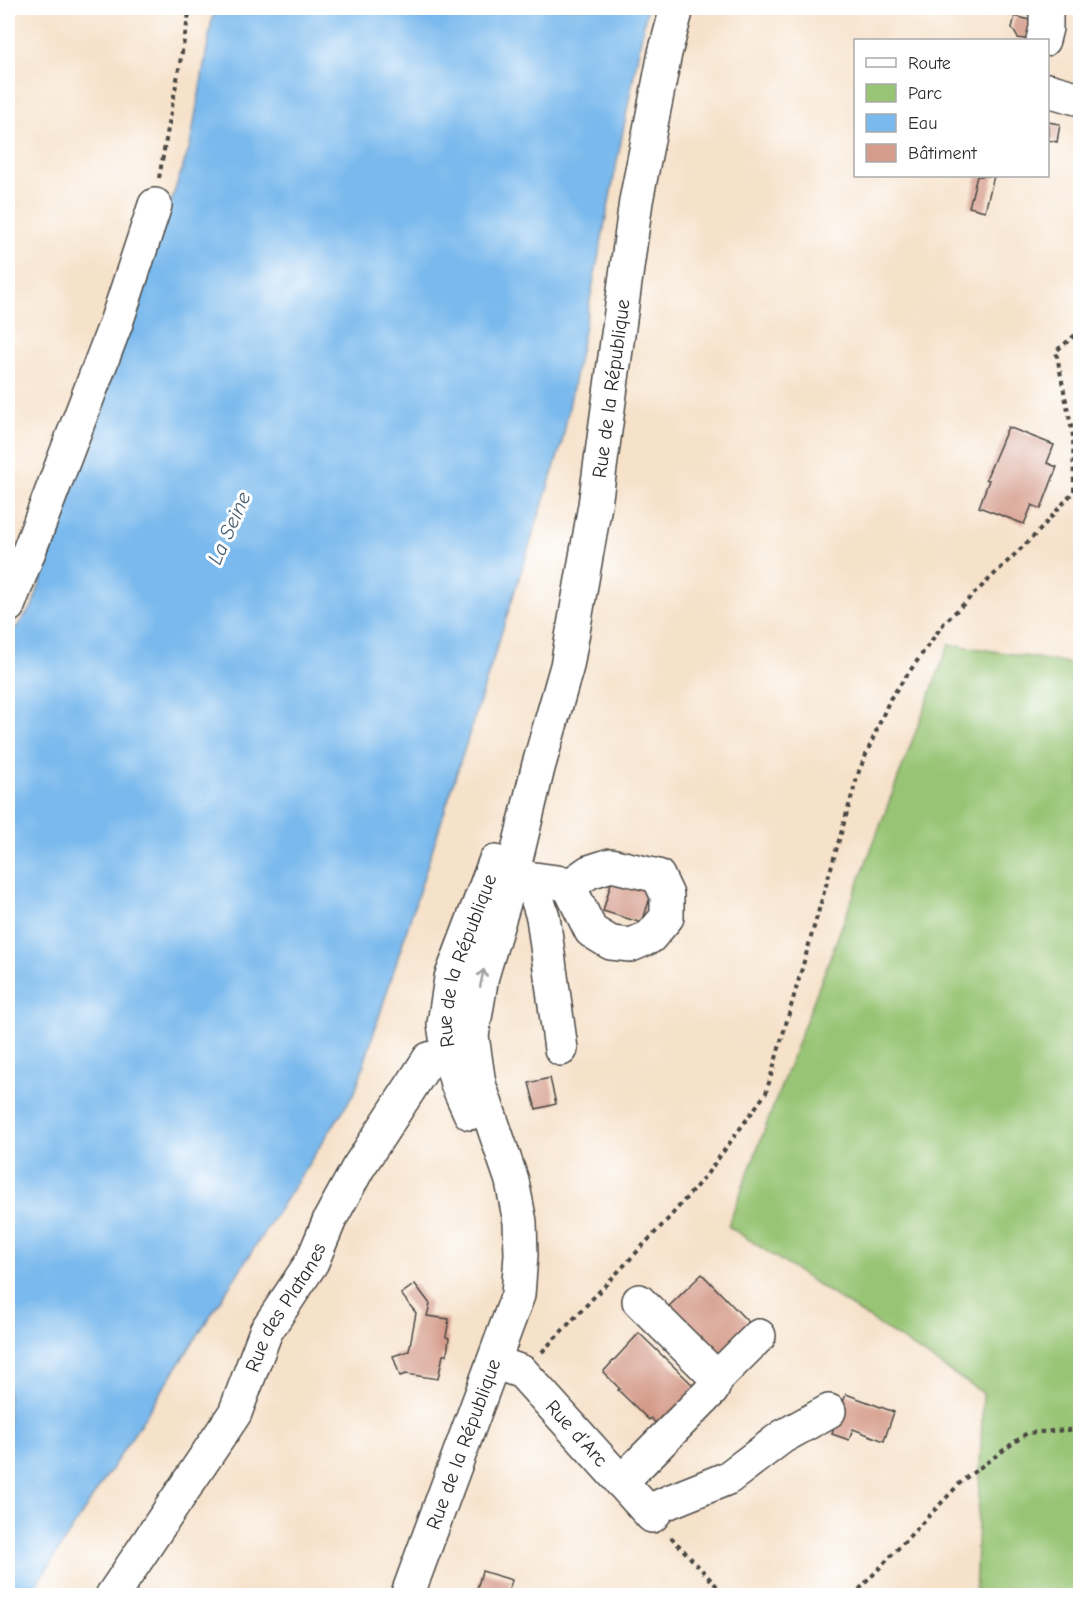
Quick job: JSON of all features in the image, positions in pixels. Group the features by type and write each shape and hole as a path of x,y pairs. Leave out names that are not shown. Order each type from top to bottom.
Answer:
{"main road":[{"name":"Rue de la République","path":"460,1043 482,976 521,877 538,768 567,666 595,506 636,201 665,53 677,8"},
{"path":"1043,39 1047,28 1046,8"},
{"path":"1049,91 1080,99"},
{"path":"8,606 116,323 154,205"},
{"name":"Rue de la République","path":"407,1596 518,1295 521,1255 520,1222 512,1182 479,1084 460,1043 444,1024 451,978 495,862 538,768"},
{"path":"521,877 569,886"},
{"path":"521,877 543,917 561,1049"},
{"name":"Rue des Platanes","path":"112,1596 234,1413 266,1332 312,1262 330,1218 358,1168 429,1059 460,1043"},
{"path":"639,1301 717,1378"},
{"path":"621,1482 712,1390 717,1378 759,1336"},
{"name":"Rue d’Arc","path":"494,1362 522,1372 652,1516"},
{"path":"652,1516 660,1506 728,1478 782,1437 829,1411"}],"path":[{"path":"154,205 190,8"},
{"path":"551,1342 676,1209 707,1173 766,1093 860,771 890,699 944,623 1039,531 1074,491 1073,436 1056,351 1080,331"},
{"path":"853,1596 963,1480 1027,1433 1080,1429"},
{"path":"652,1516 726,1596"}],"green space":[{"path":"949,644 1080,665 1080,1595 975,1595 983,1393 728,1226"}],"water":[{"name":"La Seine","path":"214,8 647,8 562,443 355,1092 29,1596 8,1595 8,638 32,607 190,146"}],"building":[{"path":"1015,16 1036,22 1030,39 1018,38 1012,28"},
{"path":"1049,122 1060,124 1057,142 1049,140"},
{"path":"977,177 994,177 985,211 969,207"},
{"path":"1008,427 1054,445 1047,463 1057,467 1041,509 1032,505 1024,524 979,507 989,480 986,479"},
{"path":"613,876 653,888 642,923 603,911"},
{"path":"550,1078 556,1104 536,1109 529,1083"},
{"path":"702,1274 753,1327 714,1365 663,1312"},
{"path":"415,1284 430,1304 427,1316 449,1319 446,1337 449,1338 447,1355 443,1355 438,1379 406,1374 400,1376 393,1356 409,1351 416,1313 401,1294"},
{"path":"639,1333 696,1388 659,1427 618,1390 620,1389 603,1372"},
{"path":"846,1394 894,1412 884,1441 853,1429 849,1440 832,1434"},
{"path":"482,1571 512,1580 507,1596 475,1596"}]}
